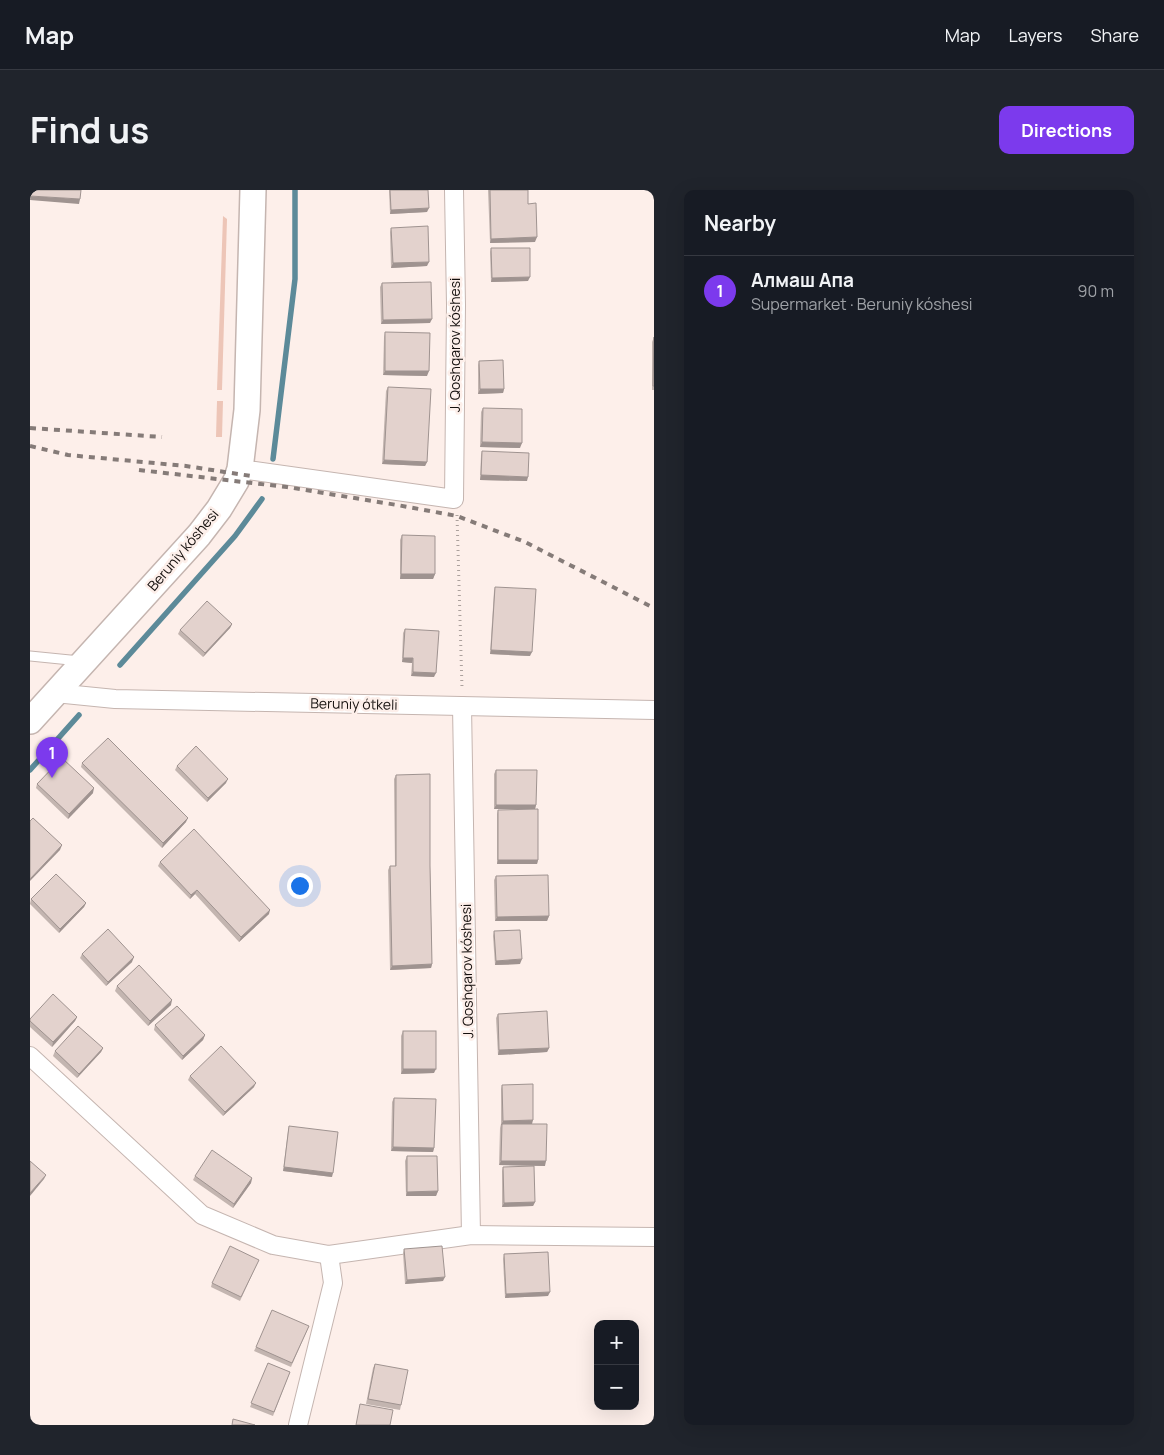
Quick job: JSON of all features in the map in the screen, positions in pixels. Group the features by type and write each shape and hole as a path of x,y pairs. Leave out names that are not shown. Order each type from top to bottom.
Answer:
{"street":[{"name":"Beruniy kóshesi","path":"30,721 199,535 219,509 236,481 240,469 247,410 253,190"},
{"name":"J. Qoshqarov kóshesi","path":"454,190 456,306 454,499"},
{"path":"240,469 454,499"},
{"name":"Beruniy ótkeli","path":"55,693 114,699 654,710"},
{"name":"J. Qoshqarov kóshesi","path":"462,706 471,1235"},
{"path":"30,1056 202,1215 273,1245 329,1255 471,1235 654,1237"},
{"path":"298,1425 333,1283 329,1255"}],"lane":[{"path":"30,656 85,661"}],"path":[{"path":"454,499 457,516 462,706"}],"shaded area":[{"path":"223,216 227,219 222,390 217,390"},
{"path":"217,401 223,401 222,437 216,437"}],"building":[{"path":"30,190 81,190 80,199 30,196"},
{"path":"390,190 428,190 429,208 391,210"},
{"path":"490,190 528,190 528,204 536,203 537,237 491,239"},
{"path":"428,226 429,262 393,263 391,228"},
{"path":"491,248 530,248 530,277 492,278"},
{"path":"431,282 432,319 383,320 382,283"},
{"path":"385,332 430,333 429,371 385,371"},
{"path":"654,337 654,386 653,386"},
{"path":"503,360 504,389 480,389 479,361"},
{"path":"388,387 431,389 427,462 384,460"},
{"path":"483,408 522,409 522,443 482,442"},
{"path":"482,451 529,453 528,477 481,475"},
{"path":"402,535 435,536 435,574 401,574"},
{"path":"495,587 536,589 532,652 491,650"},
{"path":"207,601 232,624 205,653 180,630"},
{"path":"405,629 439,631 436,673 413,672 413,658 403,658"},
{"path":"108,738 188,818 163,843 82,763"},
{"path":"196,746 228,779 208,798 177,766"},
{"path":"62,758 94,788 69,814 37,784"},
{"path":"496,770 537,770 536,805 496,805"},
{"path":"430,774 432,964 392,966 390,866 396,866 396,775"},
{"path":"538,809 538,860 498,860 498,810"},
{"path":"33,818 62,845 30,879 30,821"},
{"path":"194,829 270,910 241,937 197,890 191,895 160,862"},
{"path":"56,874 86,903 60,929 31,899"},
{"path":"548,875 549,916 497,917 496,876"},
{"path":"108,929 134,957 108,982 82,954"},
{"path":"520,930 522,959 496,961 494,931"},
{"path":"139,965 172,1000 150,1021 117,986"},
{"path":"53,994 77,1017 53,1042 30,1019"},
{"path":"177,1006 205,1035 183,1056 155,1025"},
{"path":"547,1011 549,1048 499,1050 498,1014"},
{"path":"78,1026 103,1048 79,1074 55,1051"},
{"path":"403,1031 436,1031 436,1069 403,1069"},
{"path":"221,1046 256,1083 225,1112 190,1076"},
{"path":"533,1084 533,1120 503,1121 502,1085"},
{"path":"394,1098 436,1099 434,1148 393,1147"},
{"path":"502,1124 547,1124 546,1161 501,1161"},
{"path":"289,1126 338,1132 333,1173 284,1167"},
{"path":"212,1150 252,1178 234,1204 195,1176"},
{"path":"407,1156 437,1156 438,1191 407,1192"},
{"path":"30,1161 46,1175 30,1193"},
{"path":"534,1166 535,1202 504,1203 503,1167"},
{"path":"230,1246 259,1260 241,1297 212,1283"},
{"path":"442,1246 445,1277 407,1280 404,1249"},
{"path":"548,1252 550,1292 506,1294 504,1254"},
{"path":"272,1310 309,1326 292,1363 256,1347"},
{"path":"268,1363 290,1372 274,1412 251,1403"},
{"path":"375,1364 408,1370 401,1405 368,1399"},
{"path":"360,1404 393,1410 390,1425 356,1425"},
{"path":"233,1419 255,1425 232,1425"}],"waterway":[{"path":"273,459 295,279 295,190"},
{"path":"120,665 235,536 262,499"},
{"path":"30,770 79,715"}],"railway":[{"path":"30,428 162,437"},
{"path":"30,446 68,455 186,466 251,476"},
{"path":"139,470 287,487 457,516 525,542 654,608"}],"place":[{"name":"Алмаш Апа","path":"52,778"}]}
